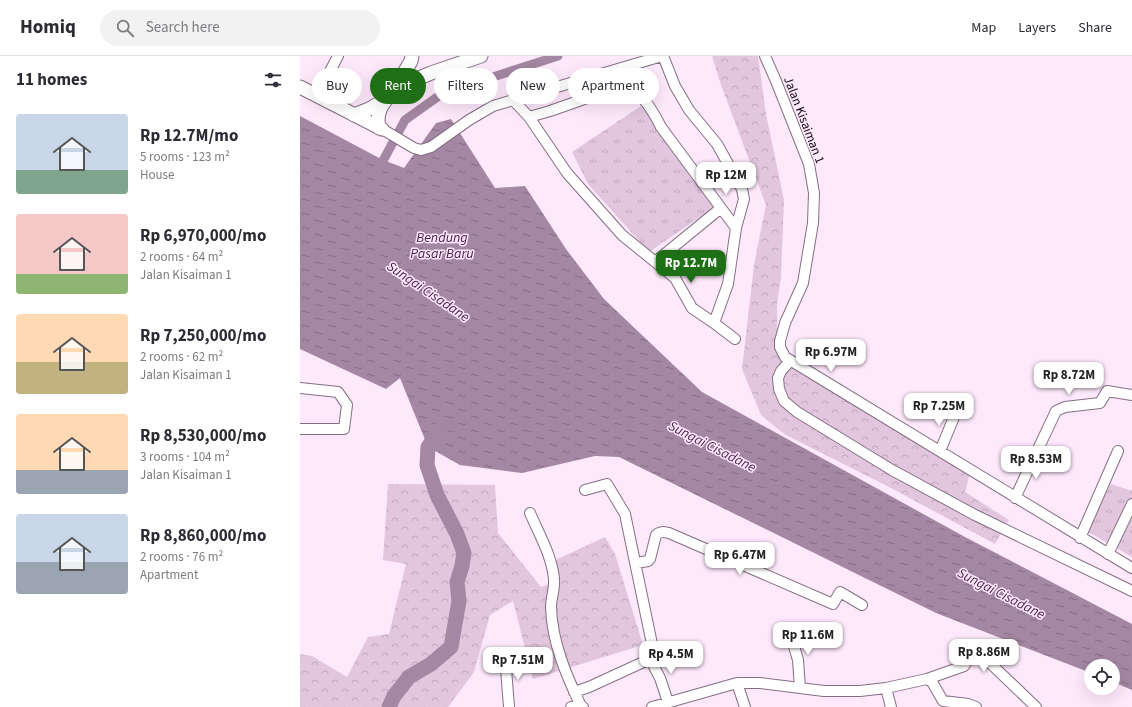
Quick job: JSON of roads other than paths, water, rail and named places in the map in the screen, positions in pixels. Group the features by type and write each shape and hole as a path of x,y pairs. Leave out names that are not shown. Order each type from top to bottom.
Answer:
{"main road":[{"path":"407,68 412,56"},
{"path":"426,75 461,59 481,56"},
{"path":"300,88 312,94"},
{"path":"333,104 378,127"},
{"path":"354,115 378,104"},
{"path":"378,127 377,118 383,104"}],"street":[{"path":"332,68 338,56"},
{"path":"560,87 662,56 675,86 689,110 717,144 742,189 744,199 736,228 728,284 714,323"},
{"name":"Jalan Kisaiman 1","path":"765,56 809,164 814,194 814,223 803,283 785,323 780,341 780,347 785,357 1080,538 1132,568"},
{"path":"529,116 550,111 624,85 631,87 654,112 661,127 736,228"},
{"path":"378,127 414,148 421,150 431,147 469,120 493,106 506,103"},
{"path":"517,104 529,116 572,178 622,235 675,278 692,308 735,340"},
{"path":"655,262 721,208"},
{"path":"790,361 781,370 778,378 779,389 784,401 797,412 892,470 975,515 1132,591"},
{"path":"300,388 338,392 347,405 344,429 300,429"},
{"path":"1015,498 1056,411 1065,407 1100,404 1107,391 1132,395"},
{"path":"940,451 957,410"},
{"path":"1080,538 1118,451"},
{"path":"584,490 607,484 625,514 652,644 650,659 660,678 668,702"},
{"path":"1108,554 1132,504"},
{"path":"530,513 550,561 554,580 551,606 554,639 579,707"},
{"path":"636,563 648,561 650,559 656,535 660,532 664,532 833,604 840,592 862,605"},
{"path":"789,629 798,660 800,688"},
{"path":"652,707 737,683 760,682 824,691 860,691 886,688 927,679 964,666 966,663 961,655 962,649 967,647 991,664 1036,707"},
{"path":"505,656 509,707"},
{"path":"574,692 589,687 650,659"},
{"path":"927,679 932,682 943,701 968,704 976,707"},
{"path":"737,683 745,707"},
{"path":"886,688 891,707"}],"water":[{"path":"300,116 383,160 404,168 436,123 451,119 495,188 525,186 566,249 604,299 702,392 965,537 1132,624 1132,690 1120,685 1120,659 1084,659 1084,670 936,613 619,457 595,456 522,473 460,465 428,447 400,378 386,389 300,349"}],"waterway":[{"path":"378,170 405,120 443,93 558,56"},
{"path":"389,707 394,696 409,677 431,664 451,647 459,601 457,582 464,553 457,534 437,495 427,465 428,447 440,430"}],"water label":[{"name":"Bendung Pasar Baru","path":"442,246"},
{"name":"Sungai Cisadane","path":"428,292"},
{"name":"Sungai Cisadane","path":"712,447"},
{"name":"Sungai Cisadane","path":"1001,594"}]}
